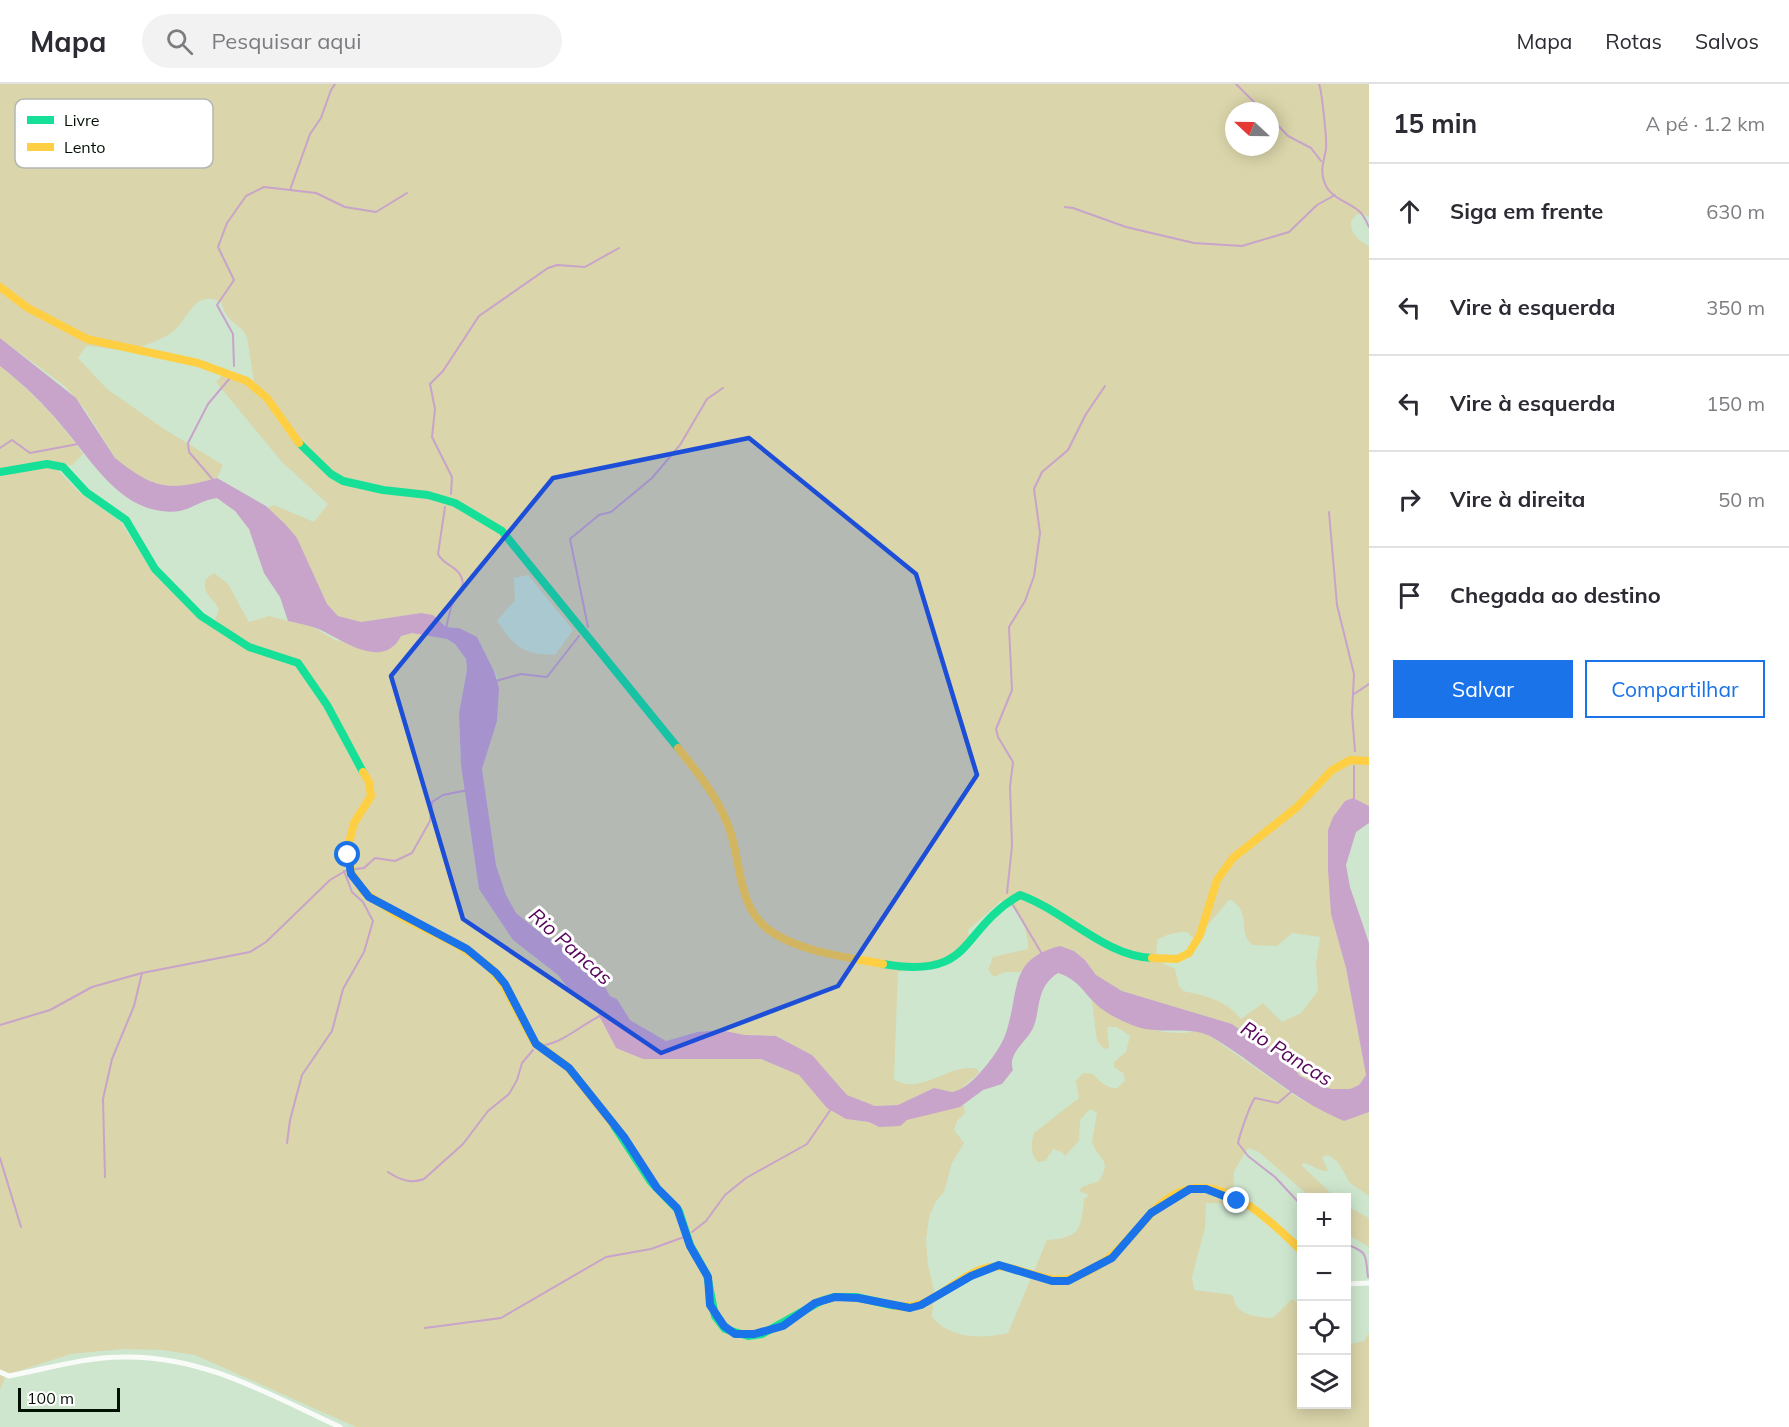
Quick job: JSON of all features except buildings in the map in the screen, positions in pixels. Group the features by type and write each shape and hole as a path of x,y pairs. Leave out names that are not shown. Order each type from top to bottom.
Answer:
{"street":[{"path":"0,287 28,308 87,339 198,363 247,381 267,398 295,440 332,474 343,481 383,490 414,492 455,503 502,531 708,786 720,806 732,836 751,907 759,921 797,943 880,964 937,965 955,956 1000,908 1020,895 1049,906 1125,955 1144,960 1182,958 1190,951 1202,929 1216,882 1234,854 1297,807 1336,766 1348,760 1369,761"},
{"path":"0,472 47,464 63,467 86,492 126,520 155,568 201,616 249,647 282,656 304,668 369,782 372,793 369,805 353,825 349,845 349,866 360,888 384,906 467,949 496,973 505,984 536,1044 569,1068 624,1137 657,1188 681,1214 688,1240 708,1277 710,1305 729,1331 743,1335 771,1330 783,1326 815,1303 835,1297 858,1298 903,1307 921,1305 971,1276 999,1265 1052,1281 1068,1281 1112,1258 1151,1213 1190,1189 1206,1189 1247,1205 1271,1222 1298,1247"},
{"path":"1351,1284 1369,1283"},
{"path":"0,1372 9,1376 120,1356 164,1358 203,1366 225,1374 340,1427"}],"highlighted area":[{"path":"749,438 916,574 977,775 838,986 661,1053 463,919 391,676 553,478"}],"shaded area":[{"path":"0,84 1369,84 1369,216 1357,214 1351,221 1356,236 1369,246 1369,806 1345,801 1333,817 1331,914 1346,968 1366,1075 1359,1085 1350,1089 1331,1089 1315,1084 1301,1076 1281,1051 1255,1041 1232,1024 1122,991 1096,975 1085,960 1074,951 1052,948 1035,958 1020,972 1005,972 994,977 988,970 993,957 1028,949 1027,935 1022,920 1013,907 1001,901 968,930 970,942 940,964 898,972 894,1079 914,1084 957,1070 977,1069 979,1073 958,1091 934,1088 898,1105 875,1106 847,1095 812,1055 777,1036 745,1035 720,1030 696,1032 666,1041 630,1020 617,999 610,996 592,963 543,935 516,913 506,895 496,865 482,769 493,733 497,676 477,637 455,627 446,627 433,615 421,613 361,622 338,616 327,604 297,538 268,508 274,505 314,522 328,504 282,462 216,382 224,373 255,388 247,337 227,316 221,302 211,299 197,303 175,330 146,345 123,350 86,346 78,358 107,389 164,429 223,465 217,478 174,486 152,482 115,458 85,409 66,387 0,338","holes":["528,575 573,630 555,655 527,651 509,638 497,621 515,600 514,578","1229,900 1232,900 1241,912 1245,934 1252,945 1277,946 1292,933 1320,937 1316,964 1318,991 1301,1013 1282,1022 1263,1003 1241,1019 1229,1007 1215,1000 1183,991 1179,986 1175,969 1156,960 1157,940 1179,932 1187,932 1195,940"]},
{"path":"0,338 76,398 115,458 129,469 152,482 163,485 186,485 217,478 266,506 297,538 327,604 338,616 361,622 421,613 433,615 446,627 459,628 477,637 494,671 499,688 497,721 482,769 496,865 506,895 516,913 543,935 592,963 610,996 617,999 630,1020 666,1041 697,1032 720,1030 745,1035 776,1036 812,1055 847,1095 875,1106 898,1105 934,1088 952,1092 970,1083 1000,1045 1006,1033 1016,987 1024,967 1044,952 1060,946 1074,951 1085,960 1096,975 1122,991 1232,1024 1255,1041 1281,1051 1300,1076 1331,1089 1350,1089 1359,1085 1366,1075 1346,968 1331,914 1328,830 1333,817 1345,801 1353,798 1369,806 1369,823 1356,832 1346,865 1350,887 1369,943 1369,1112 1344,1121 1291,1092 1210,1036 1192,1031 1152,1030 1132,1025 1104,1010 1076,982 1058,973 1049,980 1042,991 1033,1028 1015,1053 1013,1070 1002,1084 983,1090 960,1107 907,1120 900,1126 879,1127 869,1122 846,1119 827,1108 799,1075 761,1059 643,1059 616,1048 593,1004 568,988 558,975 513,940 479,889 461,765 459,713 467,670 466,659 455,644 447,639 412,633 401,636 394,646 385,651 375,652 354,647 316,628 288,621 280,597 264,573 249,529 235,511 217,498 171,512 145,507 130,500 93,465 41,402 0,366"},
{"path":"0,366 44,407 83,454 72,465 54,466 80,493 121,522 150,568 213,626 219,609 206,592 205,584 206,579 214,573 228,584 249,622 269,616 313,627 335,640 387,650 393,647 401,636 412,633 447,639 455,644 466,659 467,670 459,713 461,765 479,889 513,940 558,975 568,988 593,1004 616,1048 643,1059 760,1059 799,1075 834,1112 847,1119 869,1122 879,1127 964,1105 965,1113 957,1121 954,1130 964,1143 952,1163 944,1192 936,1201 929,1217 926,1241 928,1265 934,1290 932,1317 948,1330 967,1336 1008,1333 1047,1240 1066,1237 1077,1230 1082,1218 1084,1199 1089,1195 1079,1191 1082,1187 1099,1181 1103,1174 1105,1164 1092,1142 1097,1113 1090,1109 1080,1120 1079,1141 1065,1156 1062,1152 1053,1149 1045,1161 1038,1162 1032,1149 1034,1133 1079,1098 1076,1081 1083,1073 1093,1074 1104,1084 1114,1088 1118,1088 1125,1080 1123,1073 1114,1067 1114,1062 1126,1052 1130,1036 1117,1027 1107,1027 1109,1048 1104,1049 1097,1041 1092,1000 1122,1021 1146,1029 1171,1033 1206,1034 1298,1098 1344,1121 1369,1112 1369,1196 1350,1183 1338,1162 1328,1155 1322,1157 1328,1171 1303,1163 1302,1166 1331,1193 1305,1193 1259,1152 1248,1148 1234,1171 1233,1204 1206,1203 1205,1228 1192,1277 1194,1290 1233,1295 1238,1307 1253,1316 1273,1318 1292,1299 1297,1302 1297,1409 1351,1409 1351,1344 1364,1341 1369,1333 1369,1427 356,1427 195,1355 162,1350 122,1349 71,1354 6,1375 0,1390"},
{"path":"1351,1208 1369,1218 1369,1247 1351,1236"}],"waterway":[{"path":"290,190 310,134 321,118 335,84"},
{"path":"1236,84 1254,102"},
{"path":"1319,84 1326,136 1322,169 1326,187 1361,213 1369,227"},
{"path":"1279,126 1288,136 1311,148 1321,161"},
{"path":"234,366 233,334 217,305 234,280 218,247 227,223 246,196 264,187 316,193 345,207 376,212 407,193"},
{"path":"1065,207 1126,227 1194,243 1242,246 1289,232 1317,205 1335,195"},
{"path":"451,494 452,477 432,437 435,409 430,384 443,371 479,316 548,268 557,265 585,267 619,248"},
{"path":"214,481 189,452 188,443 208,404 230,378"},
{"path":"1007,893 1012,846 1010,787 1013,762 998,737 996,729 1012,690 1009,627 1025,601 1034,576 1040,533 1034,489 1042,472 1068,450 1086,414 1105,386"},
{"path":"588,627 570,539 599,515 611,512 652,478 680,445 707,399 723,388"},
{"path":"0,448 12,440 30,453 78,444"},
{"path":"445,507 438,554 444,562 459,573 463,584 451,607 446,628"},
{"path":"1329,512 1337,605 1354,674 1352,714 1355,751"},
{"path":"496,681 521,674 547,677 579,636"},
{"path":"1354,694 1369,684"},
{"path":"1354,766 1354,802"},
{"path":"356,869 364,868 375,858 395,861 412,853 430,821 432,802 443,795 468,790"},
{"path":"0,1025 50,1010 92,987 142,973 250,952 266,942 330,880 347,870"},
{"path":"287,1143 290,1120 302,1075 332,1031 343,989 364,952 373,921 363,902 352,892 344,871"},
{"path":"1013,905 1042,954"},
{"path":"105,1177 103,1099 112,1059 134,1006 142,973"},
{"path":"545,1045 559,1040 600,1016"},
{"path":"388,1172 406,1180 424,1179 463,1144 488,1111 509,1094 517,1080 522,1063 533,1050"},
{"path":"1292,1091 1278,1103 1255,1098 1238,1143 1248,1156 1275,1177 1297,1201"},
{"path":"692,1232 706,1221 725,1195 746,1178 807,1144 831,1109"},
{"path":"0,1158 21,1227"},
{"path":"425,1328 501,1318 606,1257 651,1249 684,1237"},
{"path":"1351,1246 1364,1255 1368,1277"}],"traffic: fast":[{"path":"299,443 331,474 343,481 383,490 428,495 455,503 502,531 678,748"},
{"path":"0,472 47,464 63,467 86,492 126,520 155,569 201,616 249,647 298,663 327,705 363,772"},
{"path":"883,964 913,967 935,965 951,958 963,949 1000,909 1020,895 1053,911 1117,950 1152,958"},
{"path":"613,1124 651,1182 679,1211 690,1245 707,1275 715,1316 725,1329 748,1336 762,1334 821,1301 834,1297 856,1297 896,1306"}],"traffic: slow":[{"path":"0,287 28,308 87,339 198,363 247,381 267,398 299,443"},
{"path":"678,748 706,785 723,814 732,838 745,895 758,920 769,930 794,944 824,953 883,964"},
{"path":"1152,958 1177,959 1189,953 1200,935 1217,880 1233,858 1297,807 1332,770 1350,760 1369,761"},
{"path":"363,772 369,782 371,796 354,823 349,843 351,871 363,891 396,914 456,944 489,966 503,984 534,1042 567,1066 613,1124"},
{"path":"896,1306 921,1304 982,1269 1006,1267 1051,1279 1075,1277 1086,1273 1112,1255 1161,1204 1172,1195 1185,1190 1201,1188 1218,1190 1234,1196 1264,1216 1298,1247"}],"route":[{"path":"348,855 351,874 369,897 467,949 487,964 505,984 530,1037 542,1049 569,1068 594,1103 624,1137 657,1188 681,1214 690,1246 708,1277 708,1298 713,1312 724,1326 735,1334 754,1334 783,1326 815,1303 835,1297 858,1298 910,1308 931,1301 981,1270 999,1265 1052,1281 1068,1281 1112,1258 1151,1213 1163,1203 1190,1189 1206,1189 1237,1201"}],"water label":[{"name":"Rio Pancas","path":"571,946"},
{"name":"Rio Pancas","path":"1287,1053"}]}
